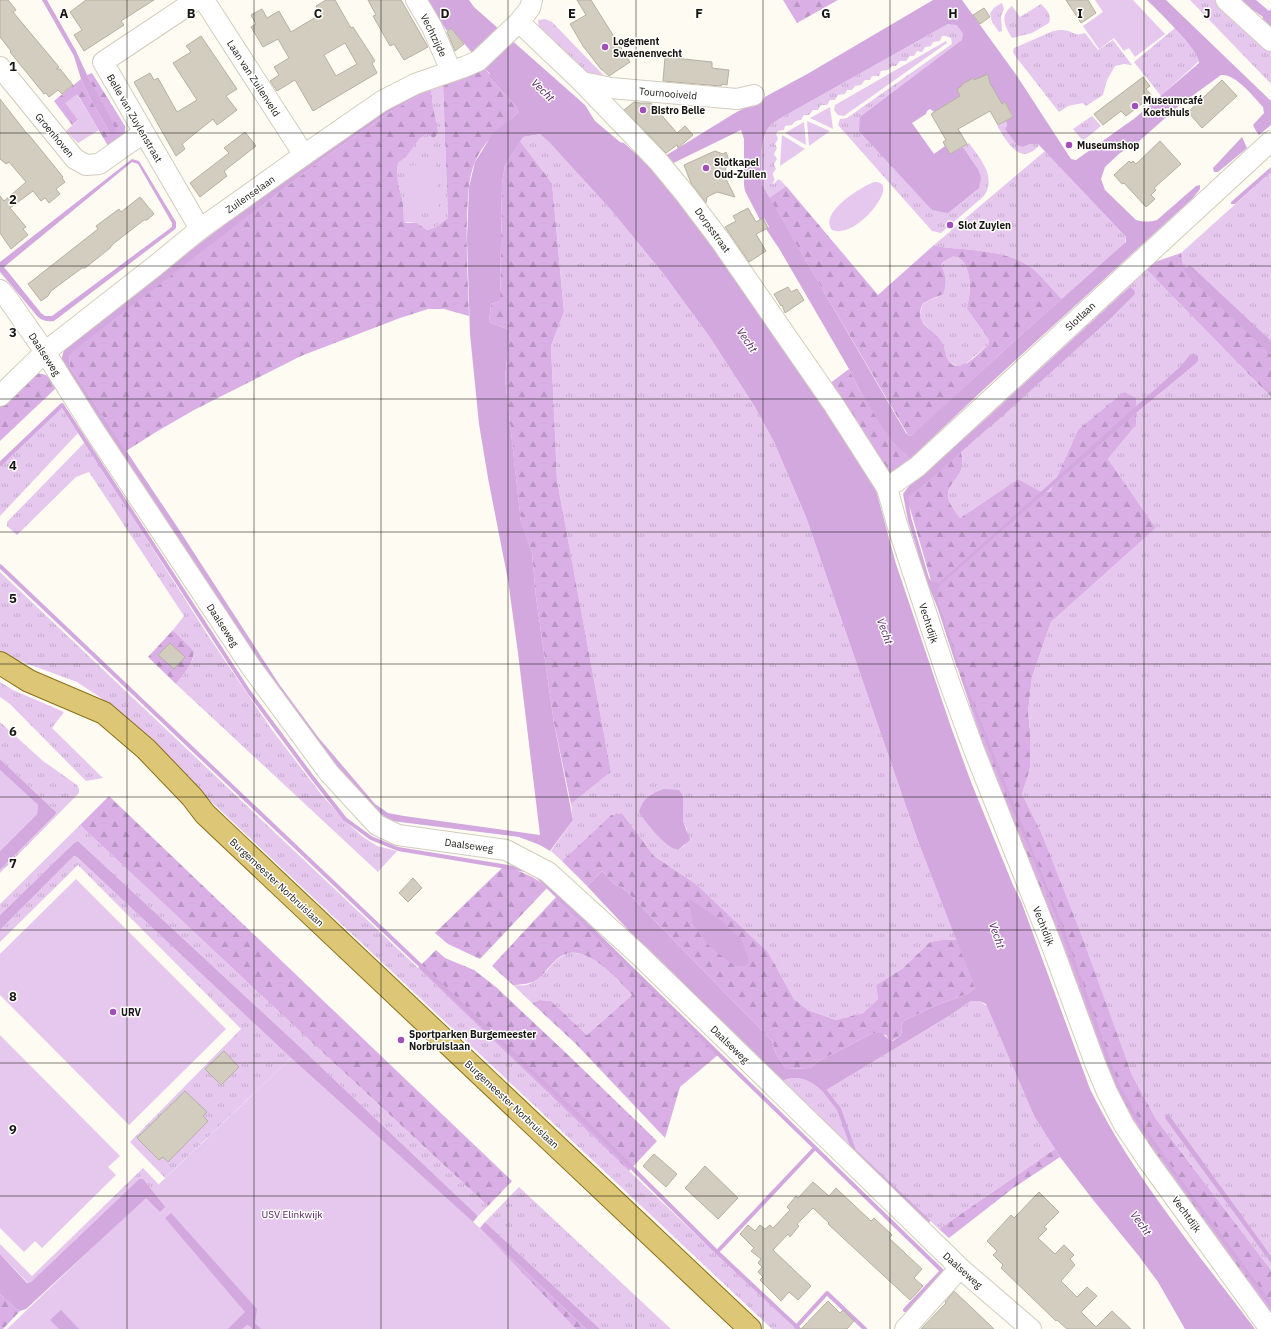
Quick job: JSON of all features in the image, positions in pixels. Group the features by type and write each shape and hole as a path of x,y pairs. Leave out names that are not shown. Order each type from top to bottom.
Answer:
{"main road":[{"name":"Burgemeester Norbruislaan","path":"0,663 29,681 104,713 146,749 192,797 205,814 750,1329"},
{"name":"Burgemeester Norbruislaan","path":"0,679 5,683 42,700 81,712 105,727 186,802 205,814"}],"street":[{"name":"Belle van Zuylenstraat","path":"196,0 103,62 200,229"},
{"name":"Laan van Zuilenveld","path":"204,0 304,155"},
{"name":"Vechtzijde","path":"416,0 432,27 451,71"},
{"path":"513,28 530,8 532,0"},
{"path":"1226,0 1271,41"},
{"name":"Zuilenselaan","path":"0,396 45,352 200,229 382,102 415,84 478,61 513,28"},
{"name":"Dorpsstraat","path":"513,28 582,82 662,165 686,194 720,240 834,405 887,488"},
{"name":"Groenhoven","path":"0,68 75,159 86,165 99,164 143,133"},
{"name":"Tournooiveld","path":"582,82 611,88 736,99 754,95"},
{"name":"Slotlaan","path":"887,488 917,466 1271,141"},
{"name":"Daalseweg","path":"0,290 45,352 92,427 251,667 329,773 377,825 398,835 506,850 548,872 639,955 960,1268 1031,1329"},
{"name":"Vechtdijk","path":"887,488 902,539 947,676 974,750 1052,946 1092,1057 1107,1092 1124,1125 1146,1158 1270,1329"},
{"path":"905,1329 960,1268"}],"green space":[{"path":"783,0 838,0 797,23"},
{"path":"1095,0 1133,0 1165,34 1135,57 1129,48 1124,51 1114,38 1099,49 1083,26 1103,12"},
{"path":"1190,0 1214,0 1271,49 1271,84"},
{"path":"1002,3 1004,9 1001,16 1002,31 999,32 992,22 990,13 995,7"},
{"path":"1041,4 1049,15 1049,23 1032,33 1012,38 1004,22 1004,18 1008,10 1012,6 1020,17"},
{"path":"545,19 552,22 611,83 593,80 539,29 538,20"},
{"path":"948,24 957,24 963,34 963,40 859,131 978,169 963,147 969,143 986,168 988,175 988,189 984,196 941,233 932,231 838,125 840,119 847,118 952,44 951,38 942,36 940,41 933,42 931,46 925,47 922,52 917,51 914,56 910,56 906,61 900,61 896,66 892,66 888,70 881,71 879,76 872,76 870,80 865,80 861,85 855,86 852,90 847,90 845,94 838,95 835,100 830,100 827,105 821,105 818,110 813,110 809,115 804,115 801,120 796,121 792,125 785,126 784,130 778,131 776,134 778,139 775,144 777,148 774,154 777,159 774,164 776,169 773,173 775,179 772,184 779,179 786,186 769,198 764,190 761,179 761,155 764,138 769,127 779,119"},
{"path":"1175,28 1196,53 1199,61 1161,96 1134,62"},
{"path":"1066,30 1078,34 1085,33 1098,50 1113,40 1132,65 1124,64 1115,66 1107,80 1103,95 1086,106 1083,103 1068,106 1059,112 1013,52 1014,48 1053,31"},
{"path":"946,41 947,43 844,116 838,115 834,110 835,105"},
{"path":"485,68 490,75 488,76 515,105 519,112 488,140 475,162 471,175 468,195 467,228 469,316 444,309 428,309 400,318 301,356 194,410 126,451 70,367 69,356 72,351 324,158 384,116 431,88 438,133 434,138 427,134 419,139 406,157 399,162 397,167 398,183 403,202 404,222 417,223 427,230 436,227 448,218 443,84 467,77"},
{"path":"92,73 125,126 125,133 120,139 108,146 78,95 78,120 72,125 54,101 81,79 110,133 114,133 87,75"},
{"path":"443,84 448,218 436,227 427,230 417,223 404,222 403,202 398,183 397,167 399,162 406,156 419,139 427,134 433,107 431,88"},
{"path":"77,94 99,130 78,143 66,131 78,120 65,103"},
{"path":"830,107 833,129 810,118"},
{"path":"1092,116 1101,126 1083,141 1073,129"},
{"path":"807,121 830,131 809,146"},
{"path":"1006,121 1007,126 1023,147 1030,144 1038,144 1039,146 1032,152 1026,154 1015,150 997,126"},
{"path":"804,122 806,145 785,133"},
{"path":"540,134 549,142 611,210 662,272 709,336 755,407 774,442 806,517 918,841 957,940 930,942 902,969 876,985 878,999 863,1013 836,1020 808,1010 794,999 768,952 696,884 654,856 622,813 611,815 562,861 551,851 573,820 571,804 611,772 557,480 551,346 564,312 552,183 520,141 523,137","holes":["653,793 683,796 683,821 687,830 685,845 678,850 675,849 646,798"]},
{"path":"782,135 805,149 780,166"},
{"path":"520,141 552,183 564,312 551,346 557,480 611,772 571,804 554,723 536,597 532,553 521,523 505,378 510,330 489,322 491,304 500,301 502,184 505,165"},
{"path":"1045,151 1126,237 1125,244 1062,299 1032,268 1019,260 988,252 934,245"},
{"path":"436,164 439,209 409,211 406,166"},
{"path":"1271,172 1271,344 1183,264 1181,253"},
{"path":"874,182 882,184 883,190 880,199 873,209 864,219 853,226 842,231 832,230 829,223 831,216 836,209 851,195"},
{"path":"786,186 878,295 934,245 988,252 1019,260 1032,268 1062,299 915,433 911,436 908,435 769,198","holes":["952,257 957,257 964,263 970,282 967,309 988,338 989,344 971,361 959,366 954,365 948,360 941,341 925,325 920,316 923,303 943,294 945,279 941,265 943,262"]},
{"path":"1181,253 1183,264 1271,344 1271,397 1143,266"},
{"path":"952,257 961,259 966,267 970,287 967,309 988,338 989,344 963,366 957,366 950,363 946,359 945,353 921,320 920,314 923,303 938,297 945,278 941,265 943,262"},
{"path":"1143,266 1271,397 1271,1270 1156,1119 1132,1075 1041,832 1022,794 1030,767 1030,730 1028,712 1032,677 1051,622 1156,528 1108,459 1136,425 1136,398 1078,430 1050,492 1041,493 1018,479 960,518 948,499 950,487 959,474 962,466 962,458 957,441"},
{"path":"849,369 860,391 895,445 913,457 918,452 920,458 890,475 829,384"},
{"path":"34,374 48,376 53,381 56,388 0,441 0,407"},
{"path":"1124,392 1136,398 1136,425 1108,459 1156,528 1051,622 1032,677 1028,712 1030,730 1030,767 1022,794 1041,832 1082,937 1132,1075 1156,1119 1271,1270 1271,1313 1123,1111 982,742 947,636 905,491 957,441 962,458 962,466 959,474 950,487 948,499 960,518 1018,479 1041,492 1050,492 1078,430"},
{"path":"60,409 62,409 78,433 0,516 0,463"},
{"path":"85,442 209,637 272,730 321,794 345,821 363,837 377,846 397,851 378,872 176,684 188,668 194,655 194,651 173,630 184,616 89,472 76,477 17,535 7,526 7,522"},
{"path":"0,572 796,1329 772,1329 101,698 77,682 0,652"},
{"path":"173,630 194,651 190,665 176,684 148,657"},
{"path":"0,682 13,690 64,712 52,728 103,778 86,781 10,704 0,697"},
{"path":"0,722 43,761 77,785 79,793 0,873 0,870 55,815 53,809 0,759"},
{"path":"0,770 38,805 37,814 0,851"},
{"path":"109,796 512,1181 488,1206 80,825"},
{"path":"622,813 654,856 696,884 768,952 794,999 808,1010 836,1020 863,1013 878,999 876,985 902,969 930,942 942,940 957,940 975,988 967,994 937,1005 903,1021 901,1027 902,1034 892,1041 888,1039 886,1035 873,1033 819,1061 810,1068 786,1069 776,1054 772,1041 623,888 614,884 602,871 587,886 562,861 611,815"},
{"path":"80,825 488,1206 478,1216 300,1047 78,841 74,843 0,915 0,904"},
{"path":"74,856 77,857 291,1058 165,1178 130,1142 241,1029 78,865 0,942 0,930"},
{"path":"503,867 526,874 547,888 480,959 448,944 435,933"},
{"name":"URV","path":"76,879 226,1029 129,1125 0,995 0,954"},
{"path":"557,896 719,1054 680,1087 665,1138 576,1044 532,1003 540,1000 551,1001 587,1035 632,995 608,970 587,956 576,953 566,954 556,960 535,981 513,985 492,966"},
{"path":"436,950 445,958 474,970 496,987 657,1141 629,1171 418,968"},
{"path":"569,953 583,954 598,961 632,995 587,1035 551,1001 540,1000 532,1003 513,985 533,983 557,960"},
{"path":"971,1001 979,1001 987,1006 1034,1116 1055,1149 939,1229 854,1151 782,1081 794,1078 804,1079 814,1084 823,1092 949,1016"},
{"path":"0,1035 120,1156 108,1167 116,1175 42,1248 35,1241 24,1252 0,1228"},
{"name":"USV Elinkwijk","path":"291,1058 480,1228 576,1329 7,1329"},
{"path":"1055,1149 1060,1157 1012,1189 949,1238 939,1229"},
{"path":"143,1168 163,1189 165,1207 139,1179 31,1282 28,1283 0,1254 0,1244 32,1276"},
{"path":"519,1187 671,1329 600,1329 485,1222"},
{"path":"480,1228 586,1329 551,1329"},
{"path":"0,1294 20,1311 3,1329 0,1329"}],"water":[{"path":"42,0 47,0 76,51 89,79 110,117 116,131 114,133 110,133 91,100 81,79 74,56"},
{"name":"Vecht","path":"426,0 469,0 474,7 585,105 595,121 637,155 641,153 652,164 735,113 809,73 933,0 962,0 1017,76 1071,159 1076,160 1135,118 1199,63 1198,58 1186,41 1147,0 1166,0 1271,101 1271,125 1259,135 1253,125 1264,113 1263,107 1238,82 1226,75 1221,75 1181,104 1137,143 1120,153 1105,167 1101,179 1105,190 1136,220 1146,222 1157,220 1196,186 1200,185 1200,189 1193,198 911,458 895,445 879,422 780,250 766,229 769,227 764,218 760,220 745,191 744,139 741,130 657,171 707,235 854,452 876,490 896,564 951,727 971,782 1021,901 1090,1089 1125,1152 1145,1182 1188,1242 1255,1329 1185,1329 1158,1282 1060,1157 1034,1116 986,1004 979,1001 971,1001 949,1016 823,1092 814,1084 804,1079 793,1078 782,1081 632,934 587,886 602,871 614,884 623,888 772,1041 776,1054 786,1069 810,1068 819,1061 873,1033 882,1033 888,1039 893,1041 902,1034 901,1027 903,1021 937,1005 967,994 975,988 918,841 806,517 774,442 755,407 709,336 662,272 611,210 540,134 523,137 505,165 502,184 500,301 491,304 489,322 510,330 505,378 521,522 532,553 536,597 554,723 573,820 550,851 540,845 519,837 392,821 371,808 325,757 244,643 71,378 61,360 65,347 328,145 385,108 400,100 431,88 384,116 324,158 73,351 69,356 70,367 176,525 279,684 318,737 375,804 388,813 540,835 508,580 479,424 470,334 467,239 469,187 475,162 493,133 519,112 515,105 488,76 490,74 451,28 447,31","holes":["948,24 957,25 963,34 962,40 860,117 859,131 932,210 948,213 979,188 981,178 978,169 963,147 950,154 945,146 934,154 912,123 926,114 930,109 934,112 960,96 957,89 973,78 975,81 986,75 989,76 988,80 1002,104 1005,102 1013,116 1006,121 1007,126 1005,129 1017,145 1023,147 1030,144 1038,144 1126,237 1126,242 1011,344 911,436 906,433 762,185 762,147 769,127 779,119"]},
{"path":"1231,0 1256,0 1269,11 1271,9 1271,33 1262,25 1263,17 1253,10 1246,13"},
{"path":"1242,137 1247,148 1218,172 1214,172 1213,168"},
{"path":"132,159 139,161 176,222 176,228 174,230 54,321 45,321 38,317 0,272 0,262","holes":["132,162 138,164 172,223 172,227 52,316 45,316 4,267"]},
{"path":"1271,167 1271,172 1235,204 1231,204 1231,202"},
{"path":"1190,265 1271,341 1271,355 1191,279 1184,270"},
{"path":"1130,287 1134,290 1134,295 1111,318 998,420 908,497 911,517 929,578 932,582 939,583 1180,367 1190,355 1194,354 1198,356 1198,361 1195,364 1137,412 940,585 937,599 960,667 957,668 938,609 924,575 908,521 903,494 910,485 985,420"},
{"path":"964,677 1063,926 1118,1082 1136,1114 1179,1177 1271,1302 1271,1308 1188,1195 1136,1121 1119,1092 1048,895 1007,796 961,678"},
{"path":"0,759 56,812 55,815 0,870 0,851 37,814 38,805 0,770"},
{"path":"664,789 679,790 683,796 683,821 690,840 678,850 662,840 639,812 645,799"},
{"path":"78,841 300,1047 478,1216 473,1222 291,1058 77,857 74,856 0,930 0,915 74,843"},
{"path":"689,899 717,917 741,939 749,961 746,966 735,966 710,947 693,924"},
{"path":"1166,1114 1169,1115 1271,1256 1271,1263 1165,1118"},
{"path":"139,1179 143,1179 165,1207 160,1212 146,1198 26,1309 20,1311 0,1294 0,1254 27,1283 31,1282"},
{"path":"171,1213 257,1309 255,1323 261,1329 252,1329 247,1325 242,1329 228,1329 245,1312 165,1218"},
{"path":"485,1222 600,1329 586,1329 480,1228"},
{"path":"61,1310 79,1329 59,1329 50,1320"}],"building":[{"path":"0,0 8,0 16,10 13,12 59,67 56,69 60,69 73,85 62,94 58,90 49,97 46,93 44,94 10,52 11,51 0,37"},
{"path":"86,0 154,0 121,21 124,25 84,51 74,35 82,30 70,12"},
{"path":"326,0 335,0 351,28 353,27 375,61 372,63 377,73 313,111 295,80 277,91 270,81 279,75 274,67 289,58 278,39 263,47 251,27 256,24 251,15 262,9 267,18 279,11 291,32 321,14 316,6","holes":["345,43 357,64 336,76 324,55"]},
{"path":"368,0 401,0 428,47 404,60 394,44 390,46 373,16 376,15"},
{"path":"577,0 591,0 630,62 609,76 600,68 583,46 570,24 586,15"},
{"path":"1066,0 1088,0 1096,13 1081,23"},
{"path":"984,8 990,17 980,24 973,15"},
{"path":"451,28 464,44 455,51 447,32"},
{"path":"201,36 237,89 226,96 237,110 217,125 213,119 182,144 185,149 176,156 134,82 150,73 154,80 158,78 177,112 197,100 173,63 191,52 186,46"},
{"path":"665,57 712,62 712,68 729,70 727,85 722,84 721,86 663,81"},
{"path":"988,74 990,83 1002,104 1005,102 1013,117 998,125 990,111 958,129 967,144 950,154 943,142 946,140 931,114 960,96 957,89 962,86 961,85 973,78 974,80"},
{"path":"1143,77 1150,86 1146,89 1152,96 1126,116 1121,111 1103,125 1094,114"},
{"path":"1222,80 1237,96 1202,128 1188,112"},
{"path":"0,99 63,177 62,178 65,182 56,189 60,194 49,203 45,198 41,201 33,191 10,208 26,227 23,229 28,235 11,249 0,233 0,196 4,201 26,182 9,162 6,164 0,159"},
{"path":"634,102 651,103 677,133 685,126 693,135 678,148 677,145 666,153 624,110"},
{"path":"245,132 256,146 224,171 227,176 200,197 190,183 229,153 224,148"},
{"path":"1160,141 1181,164 1154,188 1156,190 1151,195 1155,199 1146,207 1124,183 1122,184 1114,175 1129,161 1131,163 1133,161 1136,164"},
{"name":"Slotkapel Oud-Zuilen","path":"715,151 723,154 726,152 730,163 727,164 724,175 735,197 717,192 707,197 706,203 691,183 684,165"},
{"path":"140,197 154,214 113,244 85,268 82,268 51,291 48,296 41,301 28,284 98,229 96,226 119,209 121,212"},
{"path":"748,208 756,222 763,218 768,228 756,234 766,251 749,262 725,227 736,221 733,216"},
{"path":"788,287 791,292 797,289 804,300 785,313 782,305 781,306 774,294"},
{"path":"170,643 185,657 174,669 158,655"},
{"path":"413,878 422,888 408,902 399,893"},
{"path":"224,1051 239,1067 221,1085 205,1069"},
{"path":"185,1091 207,1112 203,1116 208,1121 168,1162 163,1157 159,1160 137,1138"},
{"path":"654,1154 677,1174 666,1187 643,1166"},
{"path":"705,1166 738,1198 718,1219 685,1188"},
{"path":"813,1182 829,1196 836,1188 871,1221 874,1218 892,1235 889,1238 922,1269 914,1278 923,1286 910,1300 828,1224 829,1223 813,1208 797,1224 799,1226 790,1237 788,1234 773,1250 811,1286 798,1300 789,1292 781,1301 760,1280 763,1277 758,1272 762,1267 758,1263 761,1259 751,1251 754,1248 740,1234 748,1225 755,1231 760,1225 765,1229 770,1225 773,1228 790,1210 787,1207 796,1196 798,1198"},
{"path":"1039,1192 1059,1212 1044,1227 1047,1229 1038,1238 1055,1254 1064,1245 1074,1255 1070,1259 1075,1265 1061,1281 1077,1297 1087,1287 1097,1296 1081,1312 1096,1327 1112,1311 1131,1329 1067,1329 1057,1320 1056,1321 1001,1268 1003,1265 993,1255 997,1251 987,1241 1011,1215 1014,1218"},
{"path":"954,1291 994,1329 921,1329 946,1303 945,1302"},
{"path":"828,1301 840,1313 843,1310 854,1321 847,1329 801,1329"}],"waterway":[{"path":"0,464 62,405 249,692 345,819 371,838 398,849 526,870"},
{"path":"0,566 602,1138 717,1252 799,1329"},
{"path":"538,877 942,1271 905,1310"},
{"path":"825,1091 839,1109 854,1151 928,1221"},
{"path":"717,1252 815,1148"},
{"path":"796,1327 827,1293 865,1329"}],"place":[{"name":"Logement Swaenenvecht","path":"605,47"},
{"name":"Museumcafé Koetshuis","path":"1135,106"},
{"name":"Bistro Belle","path":"643,110"},
{"name":"Museumshop","path":"1069,145"},
{"name":"Slotkapel Oud-Zuilen","path":"706,168"},
{"name":"Slot Zuylen","path":"950,225"},
{"name":"URV","path":"113,1012"},
{"name":"Sportparken Burgemeester Norbruislaan","path":"401,1040"}]}
